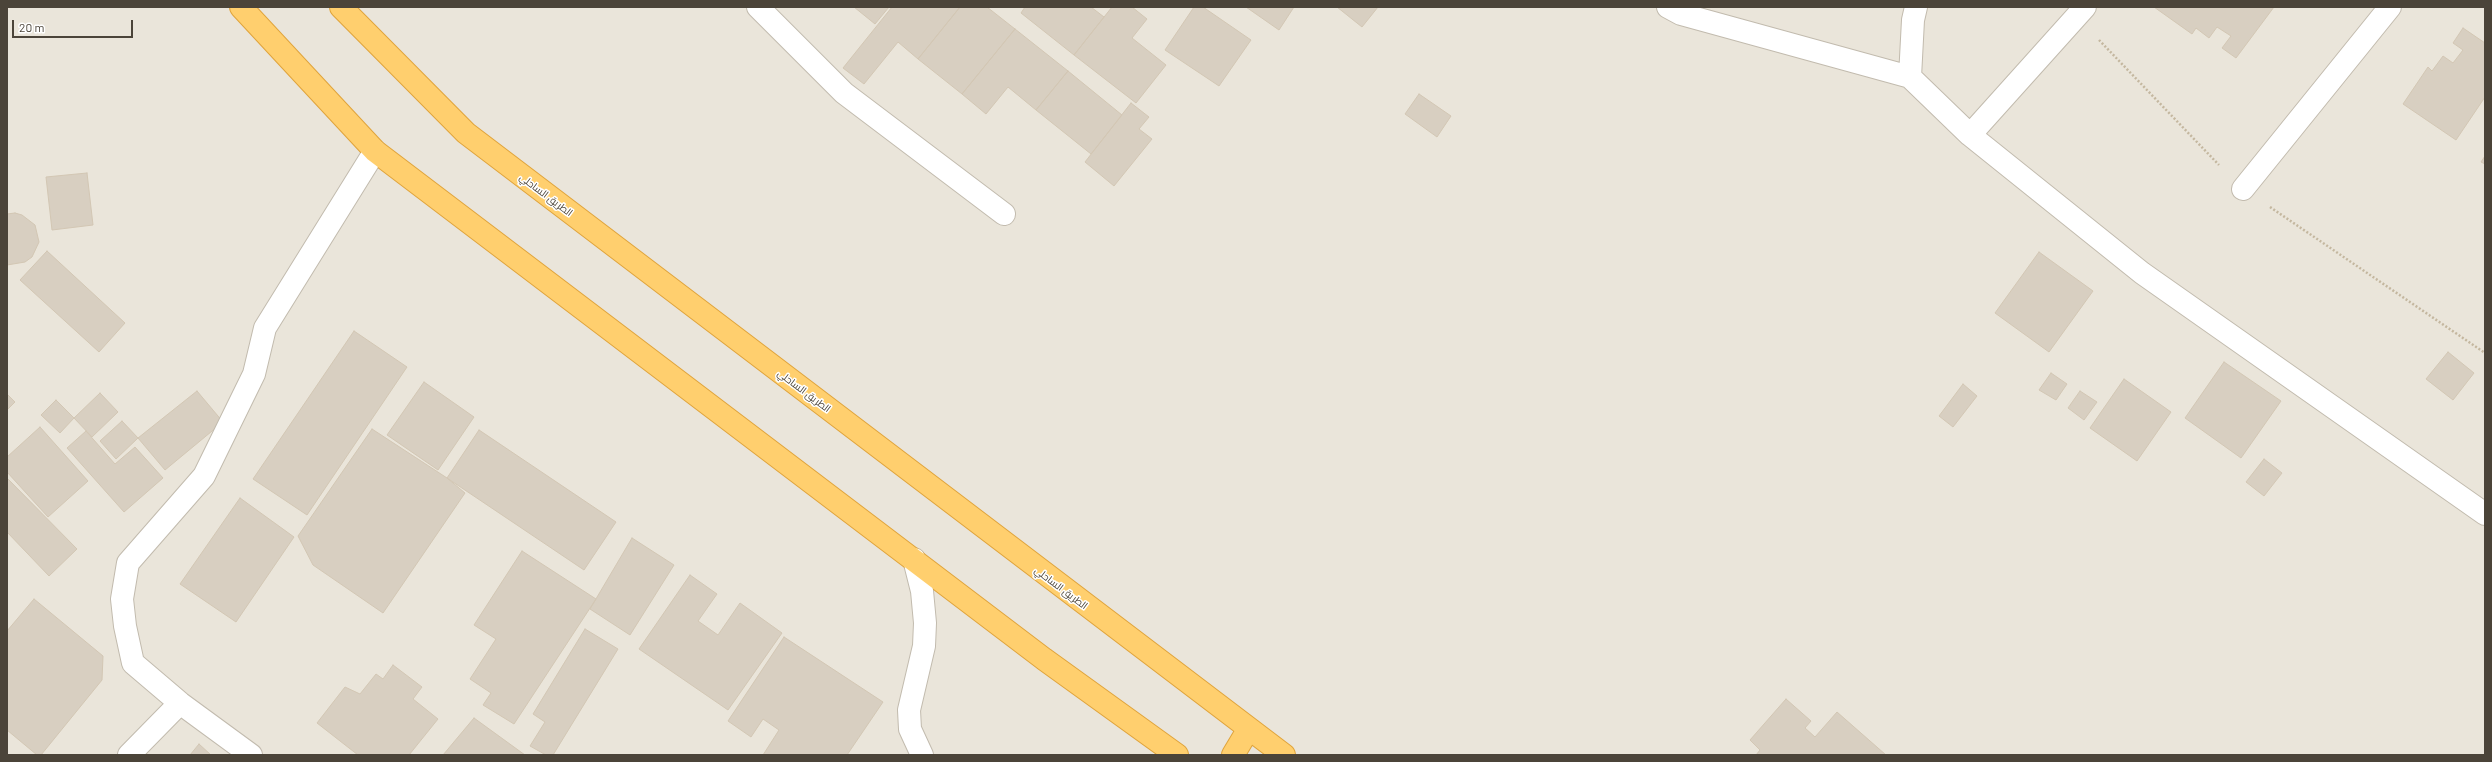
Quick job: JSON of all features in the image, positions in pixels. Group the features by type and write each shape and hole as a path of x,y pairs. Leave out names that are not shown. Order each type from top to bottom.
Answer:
{"highway":[{"path":"241,7 375,151 1044,659 1178,755"},
{"name":"الطريق الساحلي","path":"341,7 466,133 1248,730 1284,755"},
{"path":"1233,755 1248,730"}],"street":[{"path":"758,7 844,93 1004,214"},
{"path":"1668,7 1681,14 1910,77 1970,135 2142,273 2485,514"},
{"path":"1910,77 1913,20 1916,7"},
{"path":"1970,135 2085,7"},
{"path":"2243,189 2390,7"},
{"path":"251,755 180,703 133,663 125,626 122,599 128,564 204,476 254,374 265,328 375,151"},
{"path":"914,559 922,591 925,623 924,646 909,710 910,729 922,755"},
{"path":"128,755 180,703"}],"shaded area":[{"path":"7,7 2485,7 2485,755 7,755"}],"building":[{"path":"854,7 889,7 875,24"},
{"path":"892,7 960,7 918,59 898,42 864,84 843,68"},
{"path":"960,7 987,7 1015,29 962,94 918,59"},
{"path":"1025,7 1091,7 1104,17 1074,55 1021,13"},
{"path":"1112,7 1132,7 1147,19 1132,38 1166,65 1136,103 1074,55"},
{"path":"1194,7 1203,7 1251,40 1219,86 1165,50"},
{"path":"1246,7 1294,7 1279,30"},
{"path":"1337,7 1378,7 1362,27"},
{"path":"2154,7 2274,7 2236,58 2222,48 2231,36 2217,27 2209,38 2196,28 2192,34"},
{"path":"2463,28 2485,43 2485,97 2456,140 2403,104 2428,67 2432,71 2443,56 2453,63 2463,50 2453,43"},
{"path":"1015,29 1068,71 1036,110 1008,87 986,114 962,94"},
{"path":"1068,71 1122,115 1091,154 1036,110"},
{"path":"1419,94 1451,116 1437,137 1405,114"},
{"path":"1131,103 1149,117 1139,129 1152,139 1114,186 1085,162"},
{"path":"2485,156 2485,164 2481,162"},
{"path":"87,173 93,225 52,230 46,177"},
{"path":"15,213 22,215 35,225 39,242 32,257 25,262 7,265 7,214"},
{"path":"47,251 125,323 99,352 20,280"},
{"path":"2039,252 2093,291 2049,352 1995,313"},
{"path":"354,331 407,367 307,515 253,479"},
{"path":"2448,352 2474,373 2453,400 2426,379"},
{"path":"2224,362 2281,401 2241,458 2185,418"},
{"path":"2051,373 2067,384 2056,400 2039,390"},
{"path":"2124,379 2171,412 2137,461 2090,428"},
{"path":"424,382 474,417 438,470 387,435"},
{"path":"1963,384 1977,396 1953,427 1939,416"},
{"path":"197,391 223,422 165,470 138,438"},
{"path":"2080,391 2097,402 2084,420 2068,408"},
{"path":"100,393 118,412 92,437 74,418"},
{"path":"7,394 15,402 7,410"},
{"path":"56,400 74,418 60,433 41,415"},
{"path":"122,421 138,438 116,459 100,441"},
{"path":"40,427 88,481 48,517 7,472 7,457"},
{"path":"372,429 447,478 465,493 383,613 313,565 298,536"},
{"path":"479,430 616,522 584,570 447,478"},
{"path":"86,431 115,464 135,447 163,478 124,512 67,448"},
{"path":"2264,459 2282,473 2264,496 2246,482"},
{"path":"7,478 77,549 49,576 7,532"},
{"path":"240,498 294,537 236,622 180,584"},
{"path":"632,538 674,565 630,635 590,609"},
{"path":"522,551 596,599 514,724 483,705 491,693 470,679 496,639 474,625"},
{"path":"690,575 717,594 698,621 718,635 740,603 782,633 728,710 639,649"},
{"path":"34,599 103,656 102,680 41,755 37,755 7,730 7,631"},
{"path":"585,629 618,649 553,755 546,755 530,746 545,722 533,714"},
{"path":"784,637 883,702 847,755 763,755 779,730 763,719 751,737 728,721"},
{"path":"393,665 422,687 413,699 438,719 409,755 358,755 317,723 345,687 360,694 376,674 383,679"},
{"path":"1786,699 1811,721 1805,728 1815,737 1837,712 1886,755 1756,755 1760,750 1750,740"},
{"path":"474,718 525,755 443,755"},
{"path":"199,744 211,755 190,755"}]}
